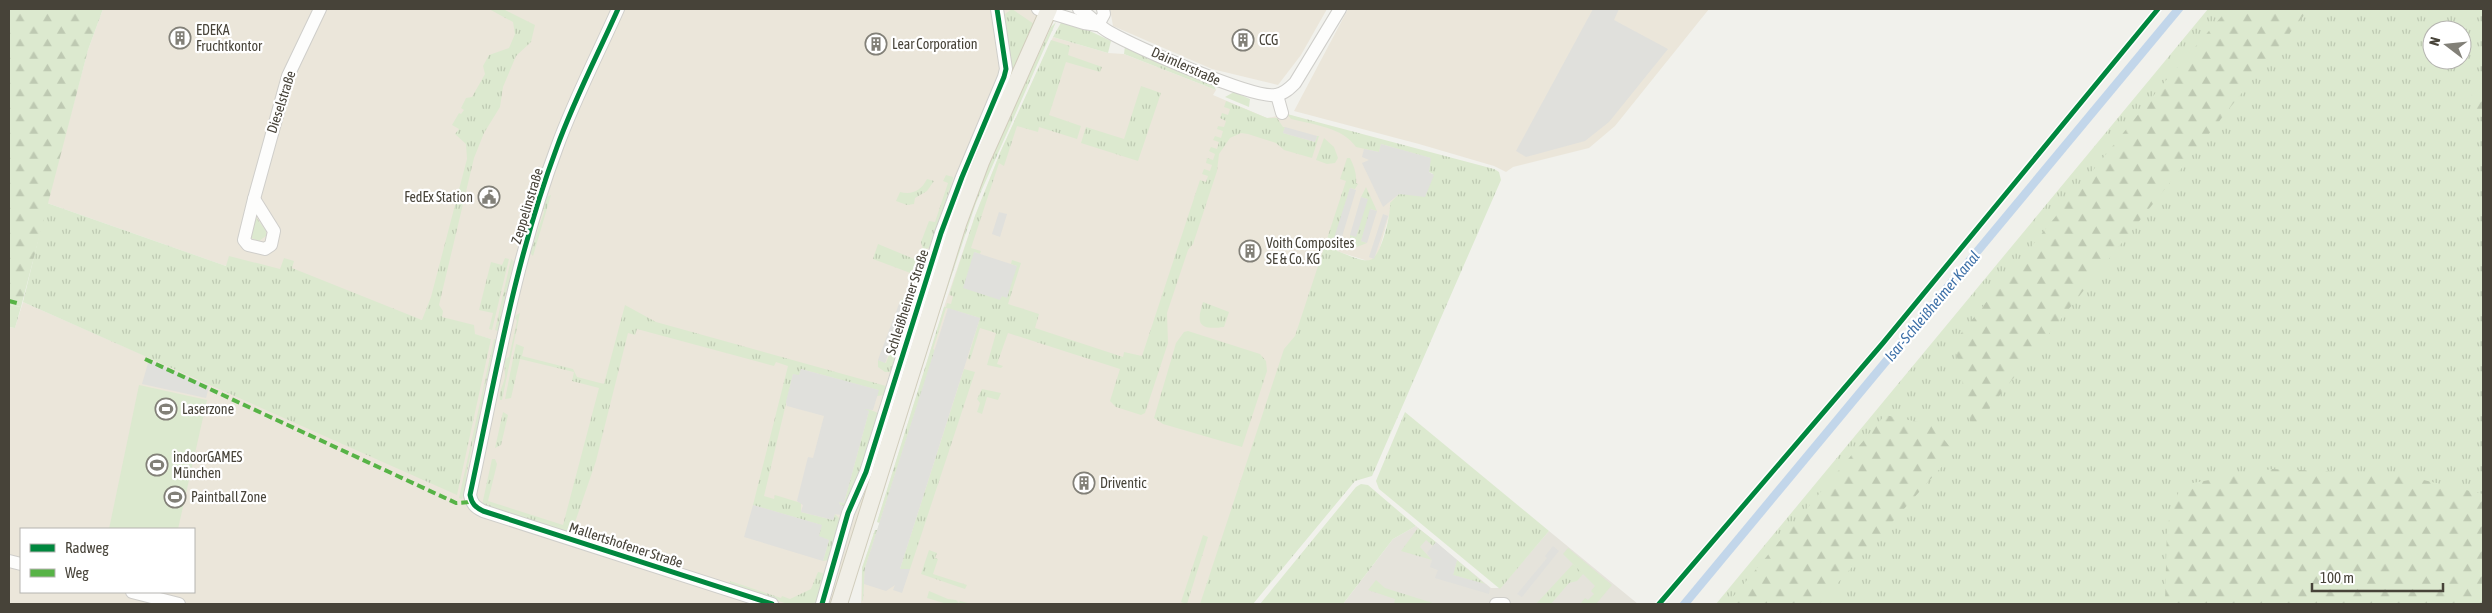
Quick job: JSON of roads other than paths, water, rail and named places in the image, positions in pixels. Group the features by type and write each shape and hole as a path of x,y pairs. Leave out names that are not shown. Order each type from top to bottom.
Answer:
{"main road":[{"name":"Schleißheimer Straße","path":"839,604 958,224 981,162 1045,10"}],"street":[{"name":"Dieselstraße","path":"254,200 288,76 320,9"},
{"name":"Zeppelinstraße","path":"474,506 470,495 534,216 557,146 618,9"},
{"name":"Schleißheimer Straße","path":"822,604 848,513 866,472 948,214 1004,77 1006,69 997,9"},
{"path":"1098,24 1104,14 1103,9"},
{"path":"1282,113 1277,95 1295,83 1340,9"},
{"name":"Daimlerstraße","path":"1045,10 1084,23 1098,24"},
{"name":"Daimlerstraße","path":"1083,10 1109,32 1226,84 1265,95 1277,95"},
{"name":"Mallertshofener Straße","path":"474,506 483,511 772,604"},
{"path":"136,593 171,603"},
{"path":"1496,604 1504,604"}],"water":[{"name":"Isar-Schleißheimer Kanal","path":"2173,9 2184,9 1690,604 1679,604"}],"place":[{"name":"EDEKA Fruchtkontor","path":"180,38"},
{"name":"CCG","path":"1243,40"},
{"name":"Lear Corporation","path":"876,44"},
{"name":"FedEx Station","path":"489,197"},
{"name":"Voith Composites SE & Co. KG","path":"1250,251"},
{"name":"Laserzone","path":"166,409"},
{"name":"indoorGAMES München","path":"157,465"},
{"name":"Driventic","path":"1084,483"},
{"name":"Paintball Zone","path":"175,497"}]}
